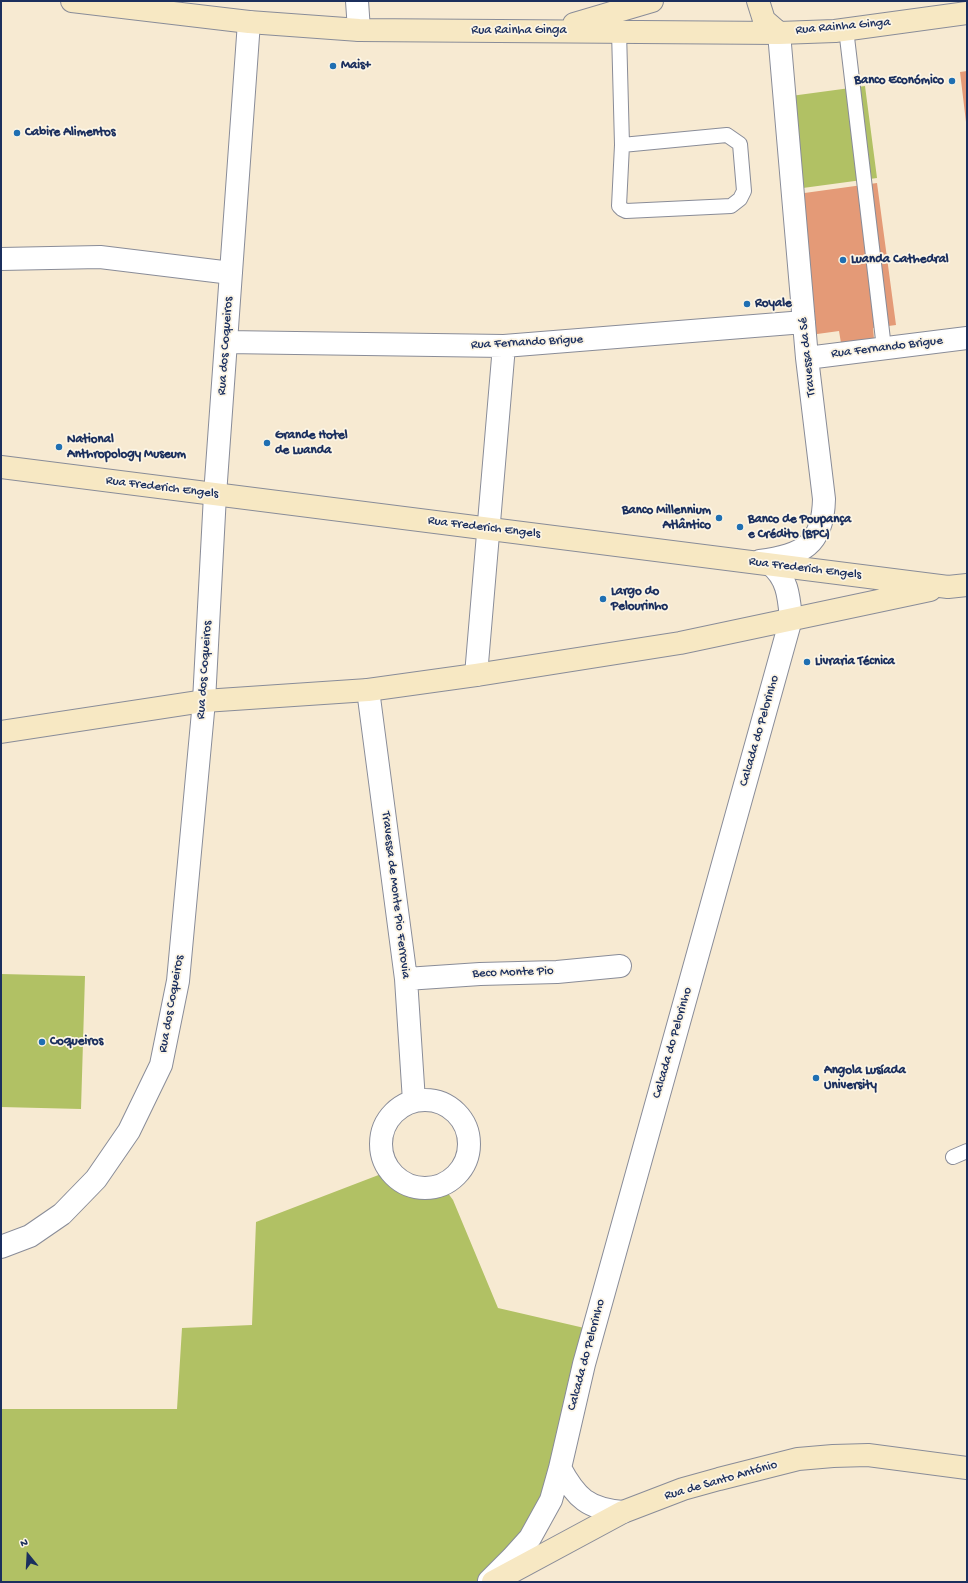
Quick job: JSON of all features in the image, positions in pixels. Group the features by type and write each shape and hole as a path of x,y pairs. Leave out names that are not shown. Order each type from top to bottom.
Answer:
{"street":[{"name":"Rua Rainha Ginga","path":"72,1 249,22 359,30 779,33 846,29 967,13"},
{"path":"358,1 359,30"},
{"path":"552,31 652,1"},
{"path":"758,1 764,20 779,33"},
{"name":"Rua dos Coqueiros","path":"1,1247 30,1236 62,1214 96,1179 129,1131 162,1065 178,981 204,701 215,495 249,22"},
{"name":"Travessa da Sé","path":"761,563 790,556 801,550 819,531 824,515 824,499 807,358 779,33"},
{"path":"1,259 100,257 231,273"},
{"name":"Rua Fernando Brigue","path":"226,342 504,346 804,322"},
{"name":"Rua Fernando Brigue","path":"807,358 967,338"},
{"path":"476,675 504,346"},
{"name":"Rua Frederich Engels","path":"1,467 761,563 958,586"},
{"path":"761,563 782,576 791,619"},
{"path":"1,732 204,701 368,690 476,675 680,643 791,619 958,586"},
{"name":"Calcada do Pelorinho","path":"488,1582 530,1538 551,1500 560,1468 584,1364 791,619"},
{"name":"Travessa de Monte Pio Ferrovia","path":"368,690 406,979 414,1101"},
{"name":"Beco Monte Pio","path":"406,979 480,974 557,972 620,966"},
{"path":"429,1100 443,1104 456,1112 465,1124 467,1130 469,1137 469,1152 464,1166 455,1177 442,1186 428,1189 413,1187 399,1181 389,1171 382,1158 380,1144 382,1129 390,1116 401,1106 414,1101 429,1100"},
{"name":"Rua de Santo António","path":"493,1582 623,1512 683,1489 798,1459 868,1455 967,1468"},
{"path":"560,1468 572,1488 587,1502 602,1509 623,1512"}],"lane":[{"path":"846,29 884,348"},
{"path":"619,32 622,145 619,206 626,211 731,206 740,199 744,191 740,144 727,135 622,145"},
{"path":"953,1157 967,1151"}],"green space":[{"path":"865,86 877,178 788,190 776,98"},
{"name":"Coqueiros","path":"1,974 85,976 81,1109 1,1107"},
{"path":"389,1171 402,1181 413,1186 442,1185 453,1200 498,1308 593,1330 551,1500 488,1582 1,1582 1,1409 177,1409 182,1328 252,1325 256,1222"}],"building":[{"path":"967,71 967,122 966,122 960,72"},
{"name":"Luanda Cathedral","path":"877,183 896,325 873,328 874,339 841,343 839,331 810,335 790,195"}],"place":[{"name":"Mais+","path":"333,66"},
{"name":"Banco Económico","path":"952,81"},
{"name":"Cabire Alimentos","path":"17,133"},
{"name":"Luanda Cathedral","path":"843,260"},
{"name":"Royale","path":"747,304"},
{"name":"Grande Hotel de Luanda","path":"267,443"},
{"name":"National Anthropology Museum","path":"59,447"},
{"name":"Banco Millennium Atlântico","path":"719,518"},
{"name":"Banco de Poupança e Crédito (BPC)","path":"740,527"},
{"name":"Largo do Pelourinho","path":"603,599"},
{"name":"Livraria Técnica","path":"807,662"},
{"name":"Coqueiros","path":"42,1042"},
{"name":"Angola Lusíada University","path":"816,1078"}]}
